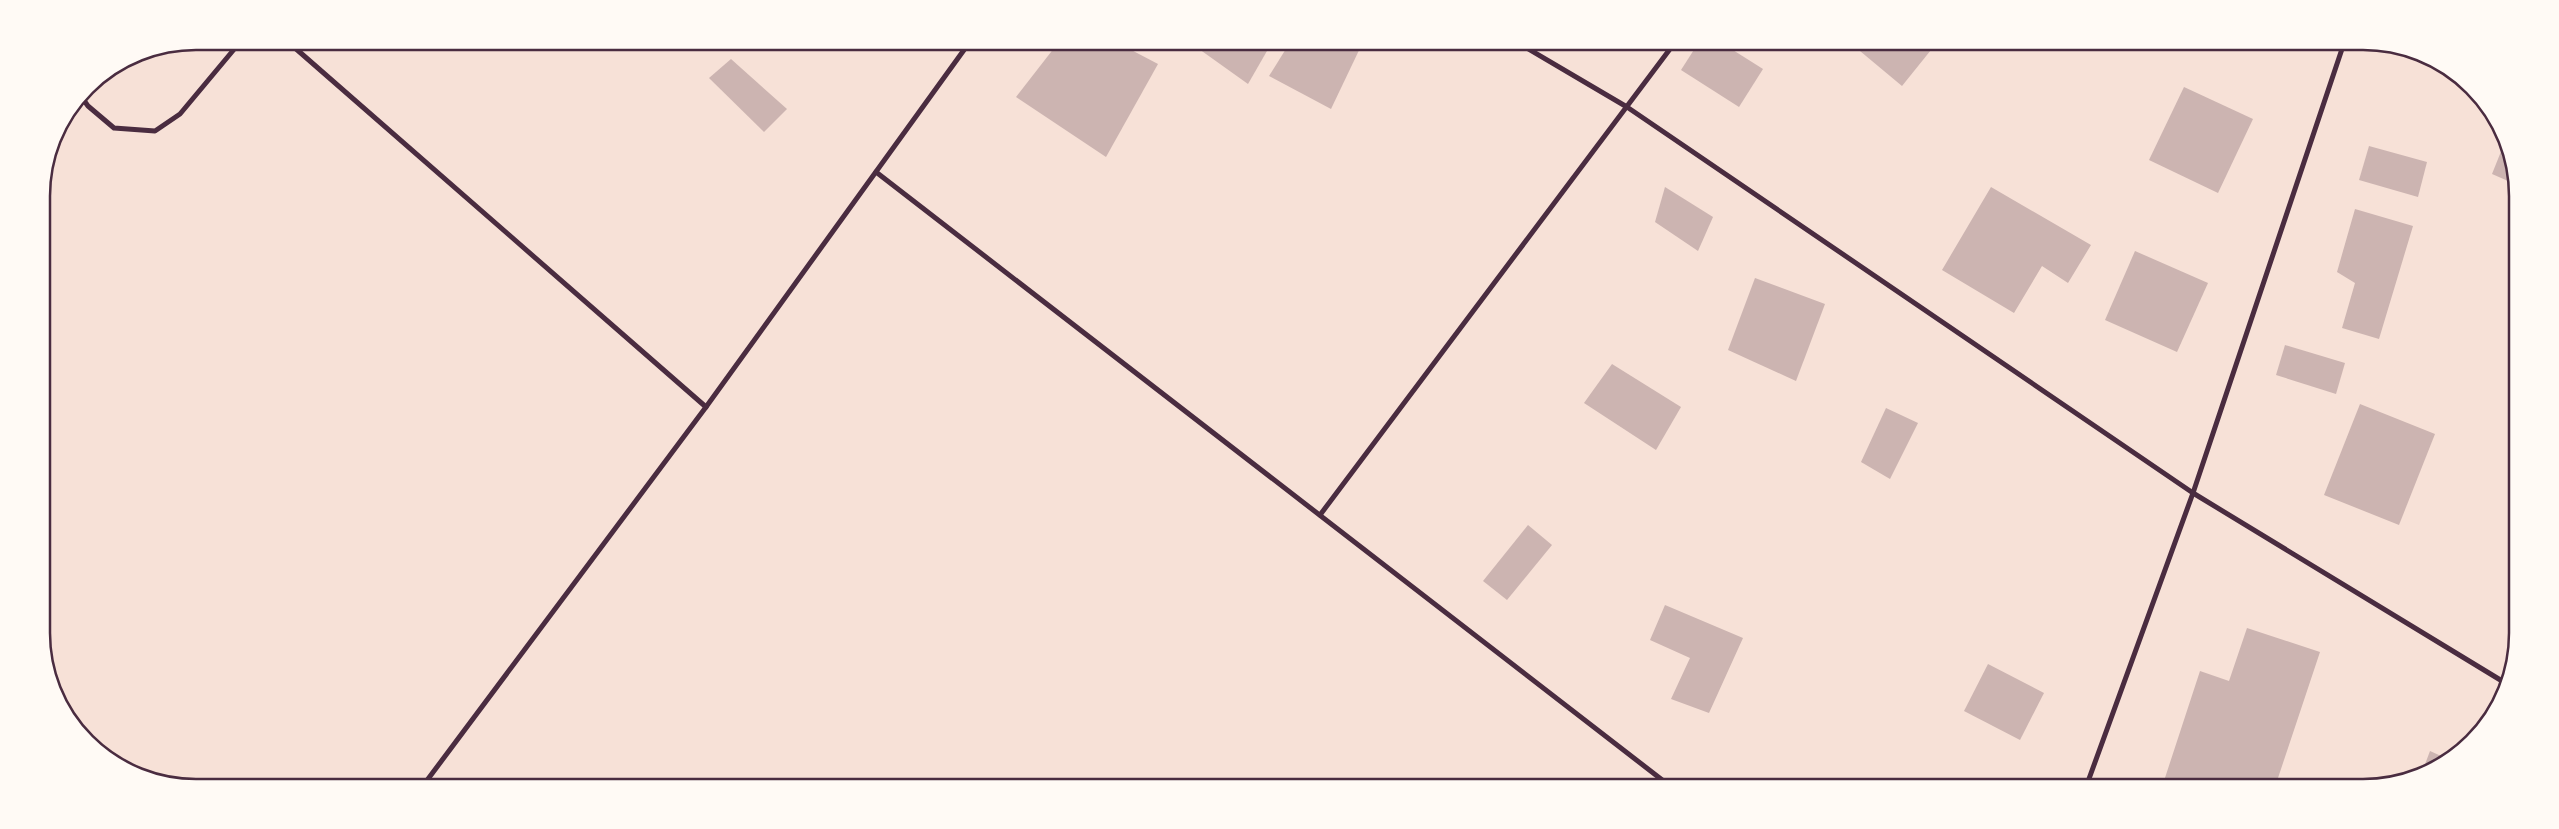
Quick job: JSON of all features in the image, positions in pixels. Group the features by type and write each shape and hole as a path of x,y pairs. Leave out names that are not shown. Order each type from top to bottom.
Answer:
{"street":[{"path":"85,102 114,128 155,131 180,114 233,50"},
{"path":"295,50 706,407"},
{"path":"428,779 706,407 965,50"},
{"path":"1530,50 1627,106 2193,493 2501,680"},
{"path":"1320,515 1668,50"},
{"path":"2089,779 2193,493 2342,50"},
{"path":"876,172 1661,779"}],"building":[{"path":"1053,50 1131,50 1158,64 1106,157 1016,97"},
{"path":"1200,50 1268,50 1248,84"},
{"path":"1285,50 1359,50 1331,109 1269,76"},
{"path":"1694,50 1733,50 1763,69 1739,107 1681,70"},
{"path":"1861,50 1931,50 1902,86"},
{"path":"731,59 787,109 764,132 709,78"},
{"path":"2184,87 2253,119 2218,193 2149,160"},
{"path":"2369,146 2427,162 2418,197 2359,180"},
{"path":"2501,150 2508,181 2492,174"},
{"path":"1665,187 1713,217 1698,251 1655,222"},
{"path":"1991,187 2091,245 2068,283 2042,266 2014,313 1942,270"},
{"path":"2355,209 2413,226 2379,339 2342,328 2355,283 2337,272"},
{"path":"2135,251 2208,283 2177,352 2105,320"},
{"path":"1755,278 1825,304 1796,381 1728,350"},
{"path":"2285,345 2345,363 2336,394 2276,375"},
{"path":"1612,364 1681,407 1656,450 1584,403"},
{"path":"2360,404 2435,434 2399,525 2324,495"},
{"path":"1886,408 1918,423 1890,479 1861,462"},
{"path":"1528,525 1552,545 1507,600 1483,581"},
{"path":"1665,605 1743,638 1709,713 1671,699 1690,658 1650,640"},
{"path":"2247,628 2320,652 2278,779 2165,779 2200,671 2229,681"},
{"path":"1988,664 2044,693 2020,740 1964,711"},
{"path":"2430,751 2441,756 2428,764 2425,765"}]}
